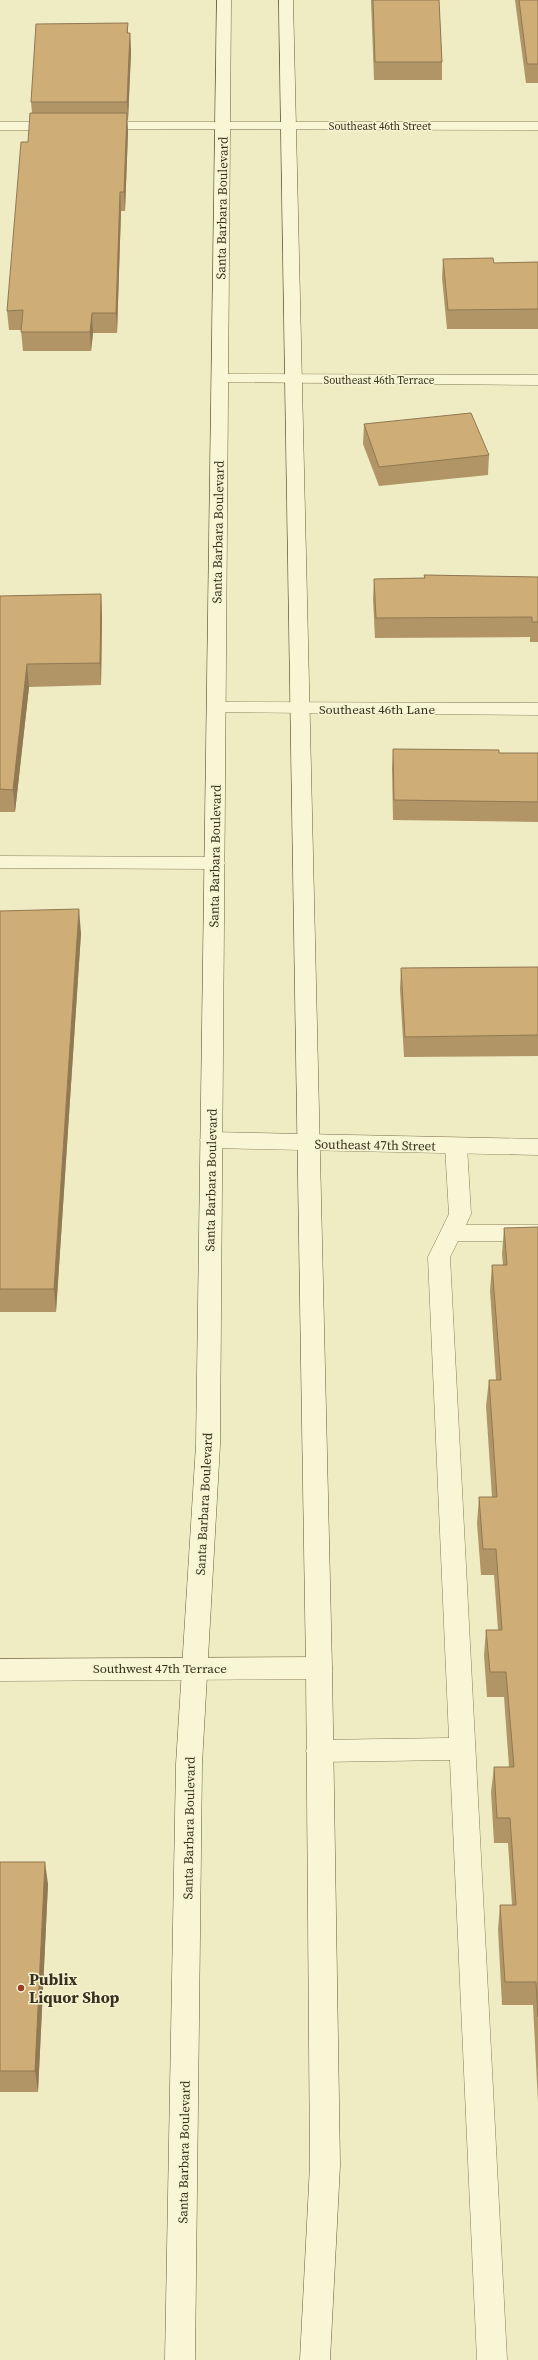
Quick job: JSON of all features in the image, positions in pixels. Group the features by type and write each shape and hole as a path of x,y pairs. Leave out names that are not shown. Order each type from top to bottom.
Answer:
{"main road":[{"name":"Santa Barbara Boulevard","path":"180,2360 189,1772 208,1445 224,0"},
{"path":"286,0 319,1668 325,2164 315,2360"},
{"name":"Southeast 46th Street","path":"0,126 538,126"},
{"name":"Southeast 46th Terrace","path":"220,379 538,380"},
{"name":"Southeast 46th Lane","path":"216,708 538,709"},
{"path":"0,862 215,863"},
{"name":"Southeast 47th Street","path":"212,1140 538,1147"},
{"path":"456,1146 460,1214 439,1257 492,2360"},
{"path":"450,1233 538,1232"},
{"name":"Southwest 47th Terrace","path":"0,1670 319,1668"},
{"path":"319,1751 463,1750"}],"building":[{"path":"373,0 439,0 442,62 375,62"},
{"path":"519,0 538,0 538,64 527,64"},
{"path":"128,23 127,33 130,33 127,102 31,102 36,24"},
{"path":"30,113 127,113 124,192 120,192 116,313 92,313 90,332 21,332 23,310 7,311 21,142 28,142"},
{"path":"493,258 494,263 538,262 538,309 448,310 443,259"},
{"path":"471,413 489,455 379,467 364,424"},
{"path":"424,575 538,577 538,622 532,622 532,617 376,618 374,579 425,578"},
{"path":"101,594 100,663 27,664 13,790 0,789 0,596"},
{"path":"393,749 499,750 499,753 538,753 538,802 394,800"},
{"path":"79,909 54,1289 0,1289 0,911"},
{"path":"538,967 538,1035 405,1037 401,968"},
{"path":"538,1227 538,2017 536,1982 505,1982 500,1905 516,1905 510,1818 497,1818 494,1767 514,1767 506,1672 490,1672 486,1630 502,1630 496,1549 483,1549 479,1497 497,1497 489,1380 501,1380 492,1265 507,1265 504,1228"},
{"name":"Publix Liquor Shop","path":"0,1862 45,1862 35,2071 0,2071"}],"place":[{"name":"Publix Liquor Shop","path":"21,1988"}]}
